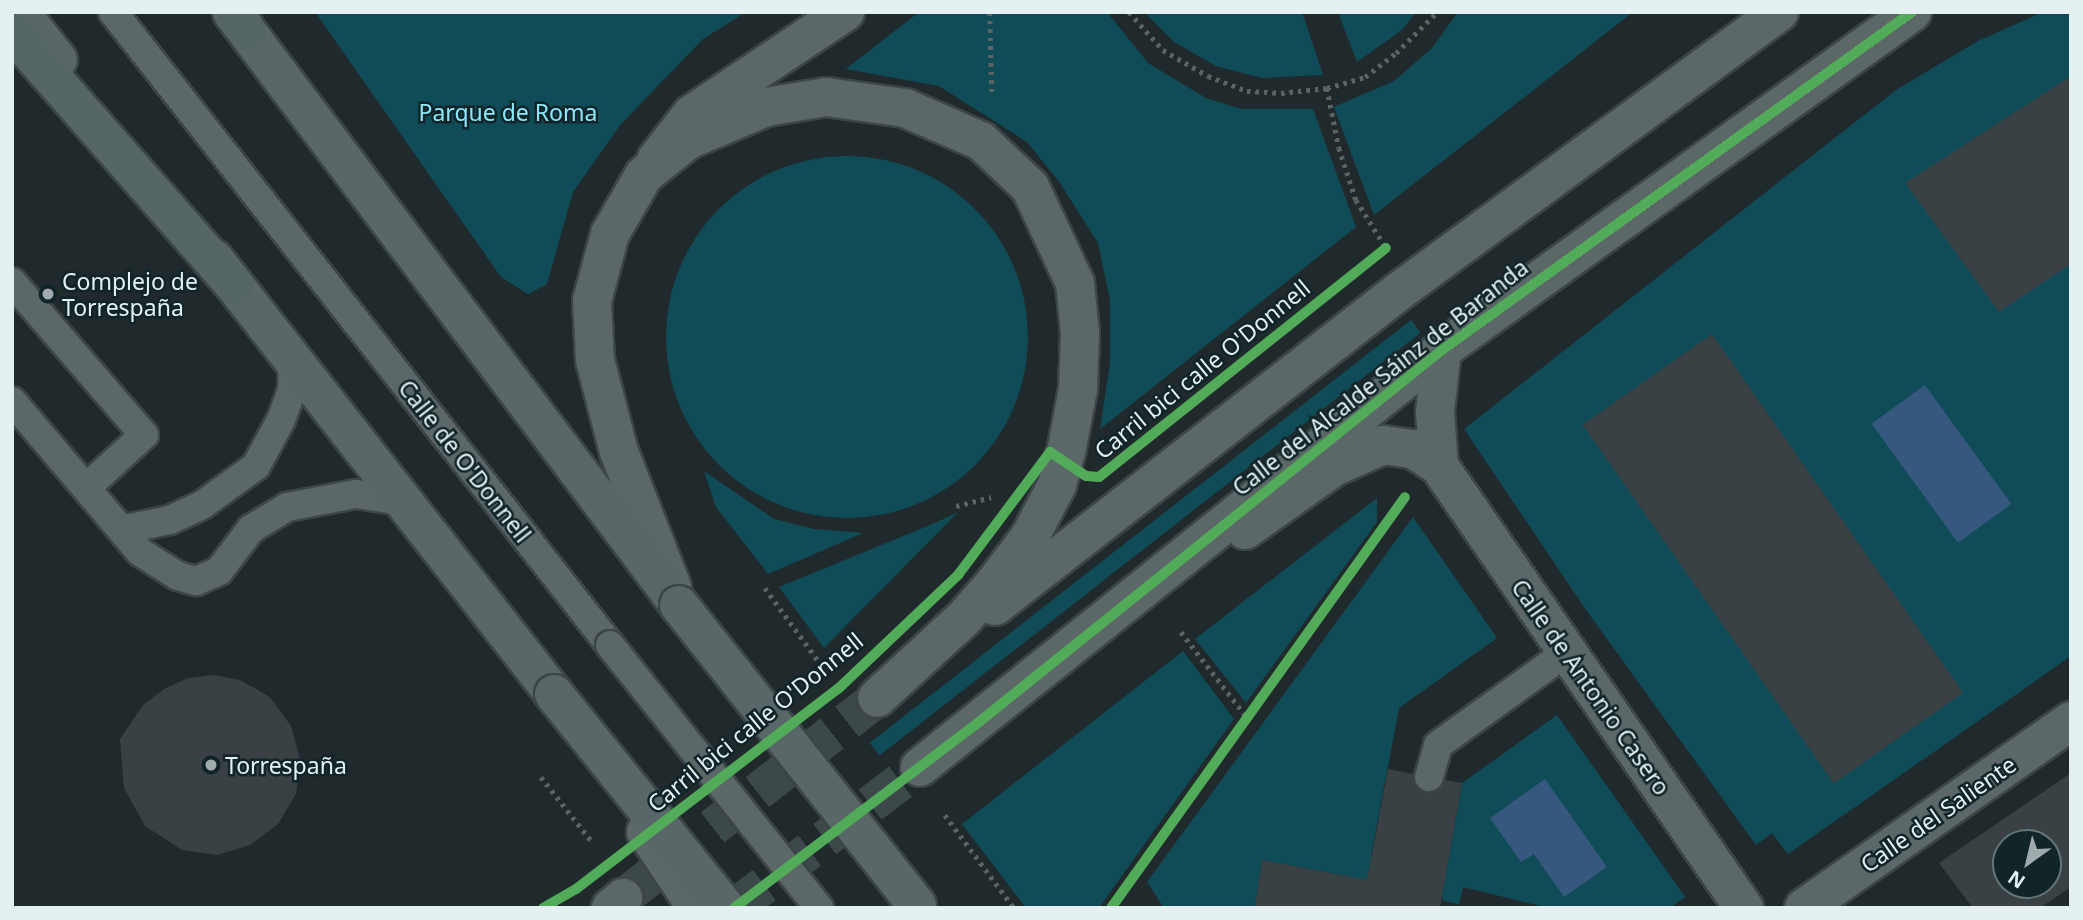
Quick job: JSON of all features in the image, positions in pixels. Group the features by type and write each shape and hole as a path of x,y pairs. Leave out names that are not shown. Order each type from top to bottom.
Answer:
{"highway":[{"path":"12,32 234,285"}],"main road":[{"path":"20,12 401,501 726,908"},
{"path":"238,18 679,605 918,907"}],"street":[{"path":"679,605 619,452 595,360 592,301 610,234 644,175 692,114 845,12"},
{"path":"644,175 688,140 766,107 839,99 905,108 981,141 1030,187 1055,234 1075,283 1080,332 1078,389 1057,485 1029,538 994,584 964,618 877,698 1398,292 1779,12"},
{"name":"Calle del Alcalde Sáinz de Baranda","path":"931,789 1039,673 1442,350 1912,12"},
{"path":"1438,466 1435,412 1442,350"},
{"name":"Calle de Antonio Casero","path":"1076,646 1164,591 1334,467 1383,445 1413,449 1438,466 1744,908"},
{"path":"554,694 697,908"},
{"name":"Calle del Saliente","path":"1804,908 2071,721"}],"lane":[{"name":"Calle de O'Donnell","path":"113,12 819,908"},
{"path":"12,282 144,435 87,487"},
{"path":"125,529 170,520 202,505 256,466 281,420 292,390 293,361"},
{"path":"12,401 125,529 140,552 177,576 197,581 219,571 251,529 287,507 356,494 401,501"},
{"path":"1429,777 1438,745 1567,652"}],"path":[{"path":"990,12 993,104"},
{"path":"1129,12 1163,50 1208,76 1247,90 1281,93 1327,88 1364,77 1396,53 1437,12"},
{"path":"1327,88 1339,148 1356,200 1390,252 1375,256"},
{"path":"956,506 991,497"},
{"path":"765,588 822,666"},
{"path":"1181,632 1246,716"},
{"path":"1238,727 1254,706"},
{"path":"541,777 594,844"},
{"path":"931,789 1014,908"}],"green space":[{"name":"Parque de Roma","path":"315,12 746,12 703,39 621,124 573,192 547,284 528,294 501,277"},
{"path":"919,12 1107,12 1148,63 1206,98 1241,109 1313,109 1356,227 1100,429 1110,363 1110,300 1098,243 1060,183 1027,142 939,86 846,69"},
{"path":"1144,12 1302,12 1323,75 1262,78 1216,66 1174,42"},
{"path":"1338,12 1416,12 1402,30 1357,62"},
{"path":"1458,12 1633,12 1374,215 1334,107 1394,81 1432,48"},
{"path":"2043,12 2071,12 2071,656 1788,854 1772,833 1756,845 1586,610 1464,429 1896,90 1978,41"},
{"path":"847,156 882,159 916,169 948,186 975,209 998,236 1015,268 1025,302 1028,337 1025,372 1015,406 998,438 975,465 948,488 916,505 882,515 847,518 812,515 778,505 746,488 719,465 696,438 679,406 669,372 666,337 669,302 679,268 696,236 719,209 746,186 778,169 812,159"},
{"path":"1411,320 1421,333 879,756 870,743"},
{"path":"704,471 774,519 814,529 863,533 768,574 716,507"},
{"path":"1377,498 1377,522 1246,703 1195,639"},
{"path":"958,512 824,648 779,587 935,523"},
{"path":"1413,517 1497,638 1399,708 1371,856 1384,860 1361,889 1346,876 1262,860 1255,908 1164,908 1147,882"},
{"path":"1183,651 1234,719 1099,908 1026,908 962,824"},
{"path":"1557,715 1685,897 1670,908 1549,908 1463,887 1459,904 1444,901 1431,880 1447,868 1462,783"}],"shaded area":[{"path":"1925,385 2011,504 1958,543 1872,424"},
{"path":"1545,779 1607,867 1564,897 1534,854 1521,862 1490,818"}],"building":[{"path":"2071,76 2071,264 1999,312 1905,183"},
{"path":"1712,334 1963,693 1834,783 1583,425"},
{"name":"Torrespaña","path":"214,675 240,680 270,697 291,726 300,759 296,794 278,824 250,845 217,855 182,850 145,826 124,788 120,739 143,705 164,689 188,678"},
{"path":"1388,769 1413,774 1417,788 1425,793 1440,789 1445,780 1462,783 1440,908 1255,908 1262,860 1367,880"},
{"path":"2071,773 2071,887 2062,893 2062,829 1992,829 1992,899 2053,899 2040,908 1973,908 1939,863"}],"tunnel":[{"path":"623,898 877,698"},
{"path":"734,908 920,767"}],"cycle path":[{"path":"734,908 974,726 1442,350 1912,12"},
{"name":"Carril bici calle O'Donnell","path":"543,908 576,889 838,689 958,575 1050,452 1086,476 1099,477 1386,248"},
{"path":"1111,908 1405,497"}],"place":[{"name":"Complejo de Torrespaña","path":"48,294"},
{"name":"Torrespaña","path":"211,765"}]}
